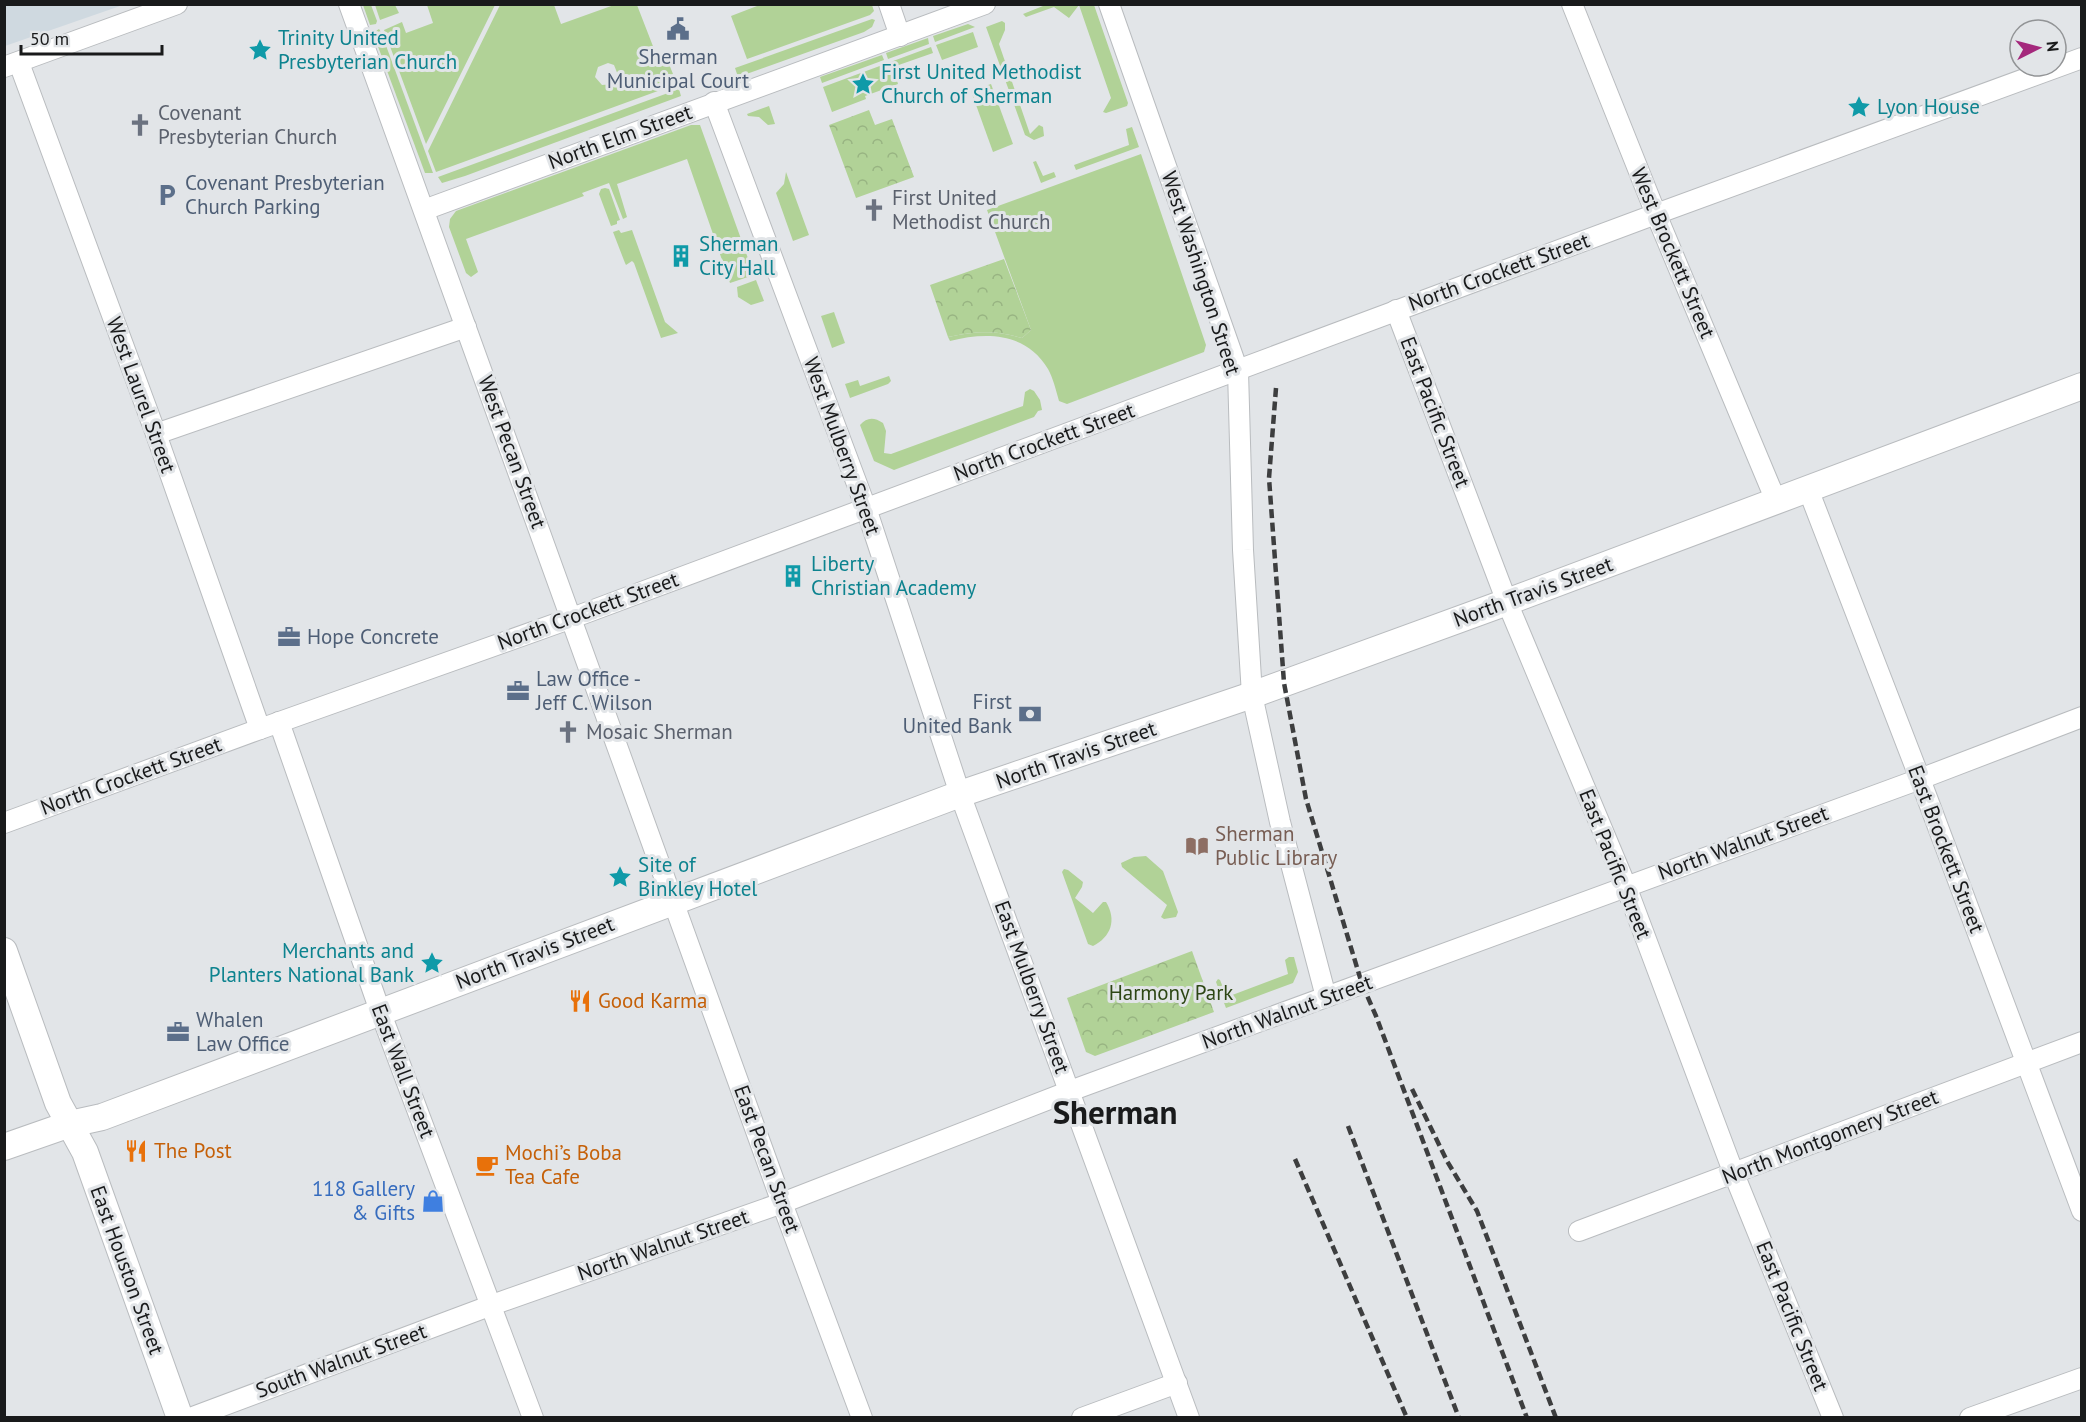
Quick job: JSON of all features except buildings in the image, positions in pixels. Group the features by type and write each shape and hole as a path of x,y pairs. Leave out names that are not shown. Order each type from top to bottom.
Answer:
{"main road":[{"name":"North Travis Street","path":"4,1147 70,1124 102,1117 673,900 960,794 1252,695 1507,602 2082,386"},
{"name":"East Houston Street","path":"4,951 58,1103 85,1152 180,1418"}],"street":[{"path":"12,65 177,4"},
{"name":"West Pecan Street","path":"350,4 673,900"},
{"path":"889,4 900,36"},
{"name":"North Elm Street","path":"424,210 986,4"},
{"name":"West Washington Street","path":"1109,4 1238,370 1243,550 1252,695 1280,822 1326,997"},
{"name":"West Brockett Street","path":"1572,4 1656,214 1776,501"},
{"name":"North Crockett Street","path":"4,823 572,618 1396,310 2082,58"},
{"name":"West Laurel Street","path":"12,65 156,434 260,729"},
{"name":"West Mulberry Street","path":"714,102 866,508 960,794"},
{"name":"East Pacific Street","path":"1396,310 1507,602 1626,886 1734,1174 1833,1418"},
{"path":"156,434 466,327"},
{"name":"East Brockett Street","path":"1809,489 2082,1211"},
{"name":"North Walnut Street","path":"492,1305 782,1203 1070,1091 1920,779 2082,717"},
{"name":"East Wall Street","path":"279,722 380,1011 533,1418"},
{"name":"East Mulberry Street","path":"960,794 1189,1418"},
{"name":"East Pecan Street","path":"673,900 862,1418"},
{"name":"North Montgomery Street","path":"1579,1231 2082,1042"},
{"name":"South Walnut Street","path":"190,1418 492,1305"},
{"path":"1970,1418 2082,1378"},
{"path":"1082,1418 1177,1383"}],"shaded area":[{"path":"5,4 123,4 123,5 5,46"}],"green space":[{"path":"757,4 872,5 874,11 870,15 747,59 731,16 757,6"},
{"path":"1048,4 1094,5 1128,103 1127,106 1103,112 1111,98 1079,5 1069,18 1054,7 1026,17 1023,14"},
{"path":"363,5 371,5 376,24 370,25"},
{"path":"375,5 395,5 399,13 380,20"},
{"path":"427,5 495,5 426,144 384,30 402,22 406,33 433,23"},
{"path":"500,5 554,5 561,24 614,5 637,5 656,54 661,59 667,59 677,84 436,172 428,151","holes":["608,63 614,65 618,75 614,84 602,85 595,77 598,67"]},
{"path":"872,19 875,20 872,27 864,32 738,77 735,68"},
{"path":"1002,21 1005,23 1005,30 999,44 1030,134 1039,125 1043,127 1044,136 1034,140 1025,135 986,27"},
{"path":"968,24 975,27 935,42 933,36"},
{"path":"379,29 433,173 425,173 373,33"},
{"path":"973,32 978,47 942,60 936,45"},
{"path":"928,38 929,44 888,59 886,53"},
{"path":"931,47 933,53 893,67 898,84 865,96 866,99 832,112 823,87"},
{"path":"882,55 884,60 822,83 820,77"},
{"path":"991,84 1013,144 993,152 971,91"},
{"path":"679,89 681,96 465,176 442,183 438,177"},
{"path":"769,106 775,124 768,125 759,117 747,114"},
{"path":"869,110 875,125 892,119 914,177 856,198 829,125"},
{"path":"691,125 700,125 754,275 730,283 687,159 617,184 627,217 623,219 609,183 582,193 584,196 466,239 478,272 471,277 466,273 449,227 450,219 456,211"},
{"path":"1132,127 1139,147 1076,170 1074,165 1129,145 1126,129"},
{"path":"1141,154 1206,345 1204,352 1067,404 1059,401 1048,369 1039,357 1017,342 991,336 950,341 948,337 977,333 1022,338 1031,330 987,210"},
{"path":"1036,161 1043,176 1054,172 1056,177 1041,183 1033,162"},
{"path":"786,172 809,235 793,241 776,193 784,184"},
{"path":"601,189 609,189 620,220 611,226 599,194"},
{"path":"619,230 621,233 632,230 665,322 678,333 661,338 634,263 632,261 626,265 625,263 613,232"},
{"path":"1004,259 1031,330 1022,338 985,332 948,337 930,285"},
{"path":"756,280 764,301 751,305 738,297 737,287"},
{"path":"834,312 845,343 832,348 821,316"},
{"path":"889,376 891,381 888,384 850,398 845,384 858,380 860,386"},
{"path":"1030,389 1040,400 1042,410 1038,411 1034,417 894,470 874,461 860,425 865,420 871,419 883,423 886,431 884,453 891,454 1023,406 1025,392"},
{"path":"1146,856 1163,871 1178,912 1176,917 1164,919 1161,917 1167,905 1122,867 1121,863 1134,857"},
{"path":"1064,869 1083,882 1075,898 1093,913 1103,902 1106,902 1109,909 1111,921 1108,933 1093,946 1088,944 1062,872"},
{"name":"Harmony Park","path":"1192,951 1214,1012 1095,1056 1086,1052 1067,998"},
{"path":"1294,957 1298,972 1293,983 1226,1008 1216,982 1218,979 1227,997 1288,974 1285,960"}],"railway":[{"path":"1276,388 1269,478 1284,683 1306,799 1362,984 1527,1418"},
{"path":"1412,1089 1447,1161 1477,1211 1556,1418"},
{"path":"1348,1126 1459,1418"},
{"path":"1295,1159 1407,1418"}],"place":[{"name":"Sherman Municipal Court","path":"678,29"},
{"name":"Trinity United Presbyterian Church","path":"260,50"},
{"name":"First United Methodist Church of Sherman","path":"863,84"},
{"name":"Lyon House","path":"1859,107"},
{"name":"Covenant Presbyterian Church","path":"140,125"},
{"name":"Covenant Presbyterian Church Parking","path":"167,195"},
{"name":"First United Methodist Church","path":"874,210"},
{"name":"Sherman City Hall","path":"681,256"},
{"name":"Liberty Christian Academy","path":"793,576"},
{"name":"Hope Concrete","path":"289,637"},
{"name":"Law Office - Jeff C. Wilson","path":"518,691"},
{"name":"First United Bank","path":"1030,714"},
{"name":"Mosaic Sherman","path":"568,732"},
{"name":"Sherman Public Library","path":"1197,846"},
{"name":"Site of Binkley Hotel","path":"620,877"},
{"name":"Merchants and Planters National Bank","path":"432,963"},
{"name":"Good Karma","path":"580,1001"},
{"name":"Whalen Law Office","path":"178,1032"},
{"name":"The Post","path":"136,1151"},
{"name":"Mochi’s Boba Tea Cafe","path":"487,1165"},
{"name":"118 Gallery & Gifts","path":"433,1201"}],"district":[{"name":"Sherman","path":"1115,1112"}]}
